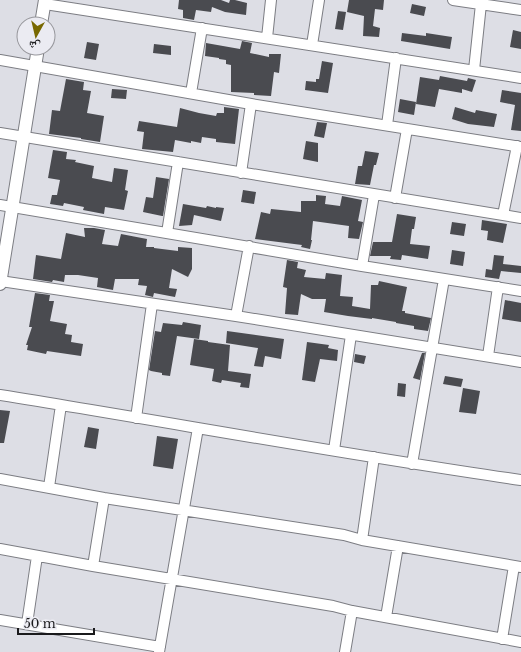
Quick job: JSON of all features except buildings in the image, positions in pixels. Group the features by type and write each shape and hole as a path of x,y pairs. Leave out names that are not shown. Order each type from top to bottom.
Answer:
{"street":[{"path":"267,38 271,0"},
{"path":"312,46 319,0"},
{"path":"453,0 521,10"},
{"path":"43,16 45,2 312,46 521,78"},
{"path":"474,70 481,4"},
{"path":"192,93 202,28"},
{"path":"37,56 23,137 6,206 0,282 236,316 521,362"},
{"path":"386,125 396,58"},
{"path":"0,60 251,104 519,146 503,215"},
{"path":"240,173 251,104"},
{"path":"395,198 407,128"},
{"path":"0,133 521,218"},
{"path":"167,233 178,162"},
{"path":"362,266 374,195"},
{"path":"6,206 362,266 521,291"},
{"path":"236,316 249,246"},
{"path":"412,464 444,279"},
{"path":"488,356 498,287"},
{"path":"136,418 152,304"},
{"path":"334,450 351,335"},
{"path":"0,395 412,464 521,480"},
{"path":"49,487 61,405"},
{"path":"0,620 159,649 198,428"},
{"path":"362,540 374,457"},
{"path":"0,479 104,498 183,509 517,566 502,639"},
{"path":"93,566 104,498"},
{"path":"386,617 398,546"},
{"path":"0,549 333,606 352,611 521,642"},
{"path":"27,624 37,556"},
{"path":"345,652 352,611"}]}
